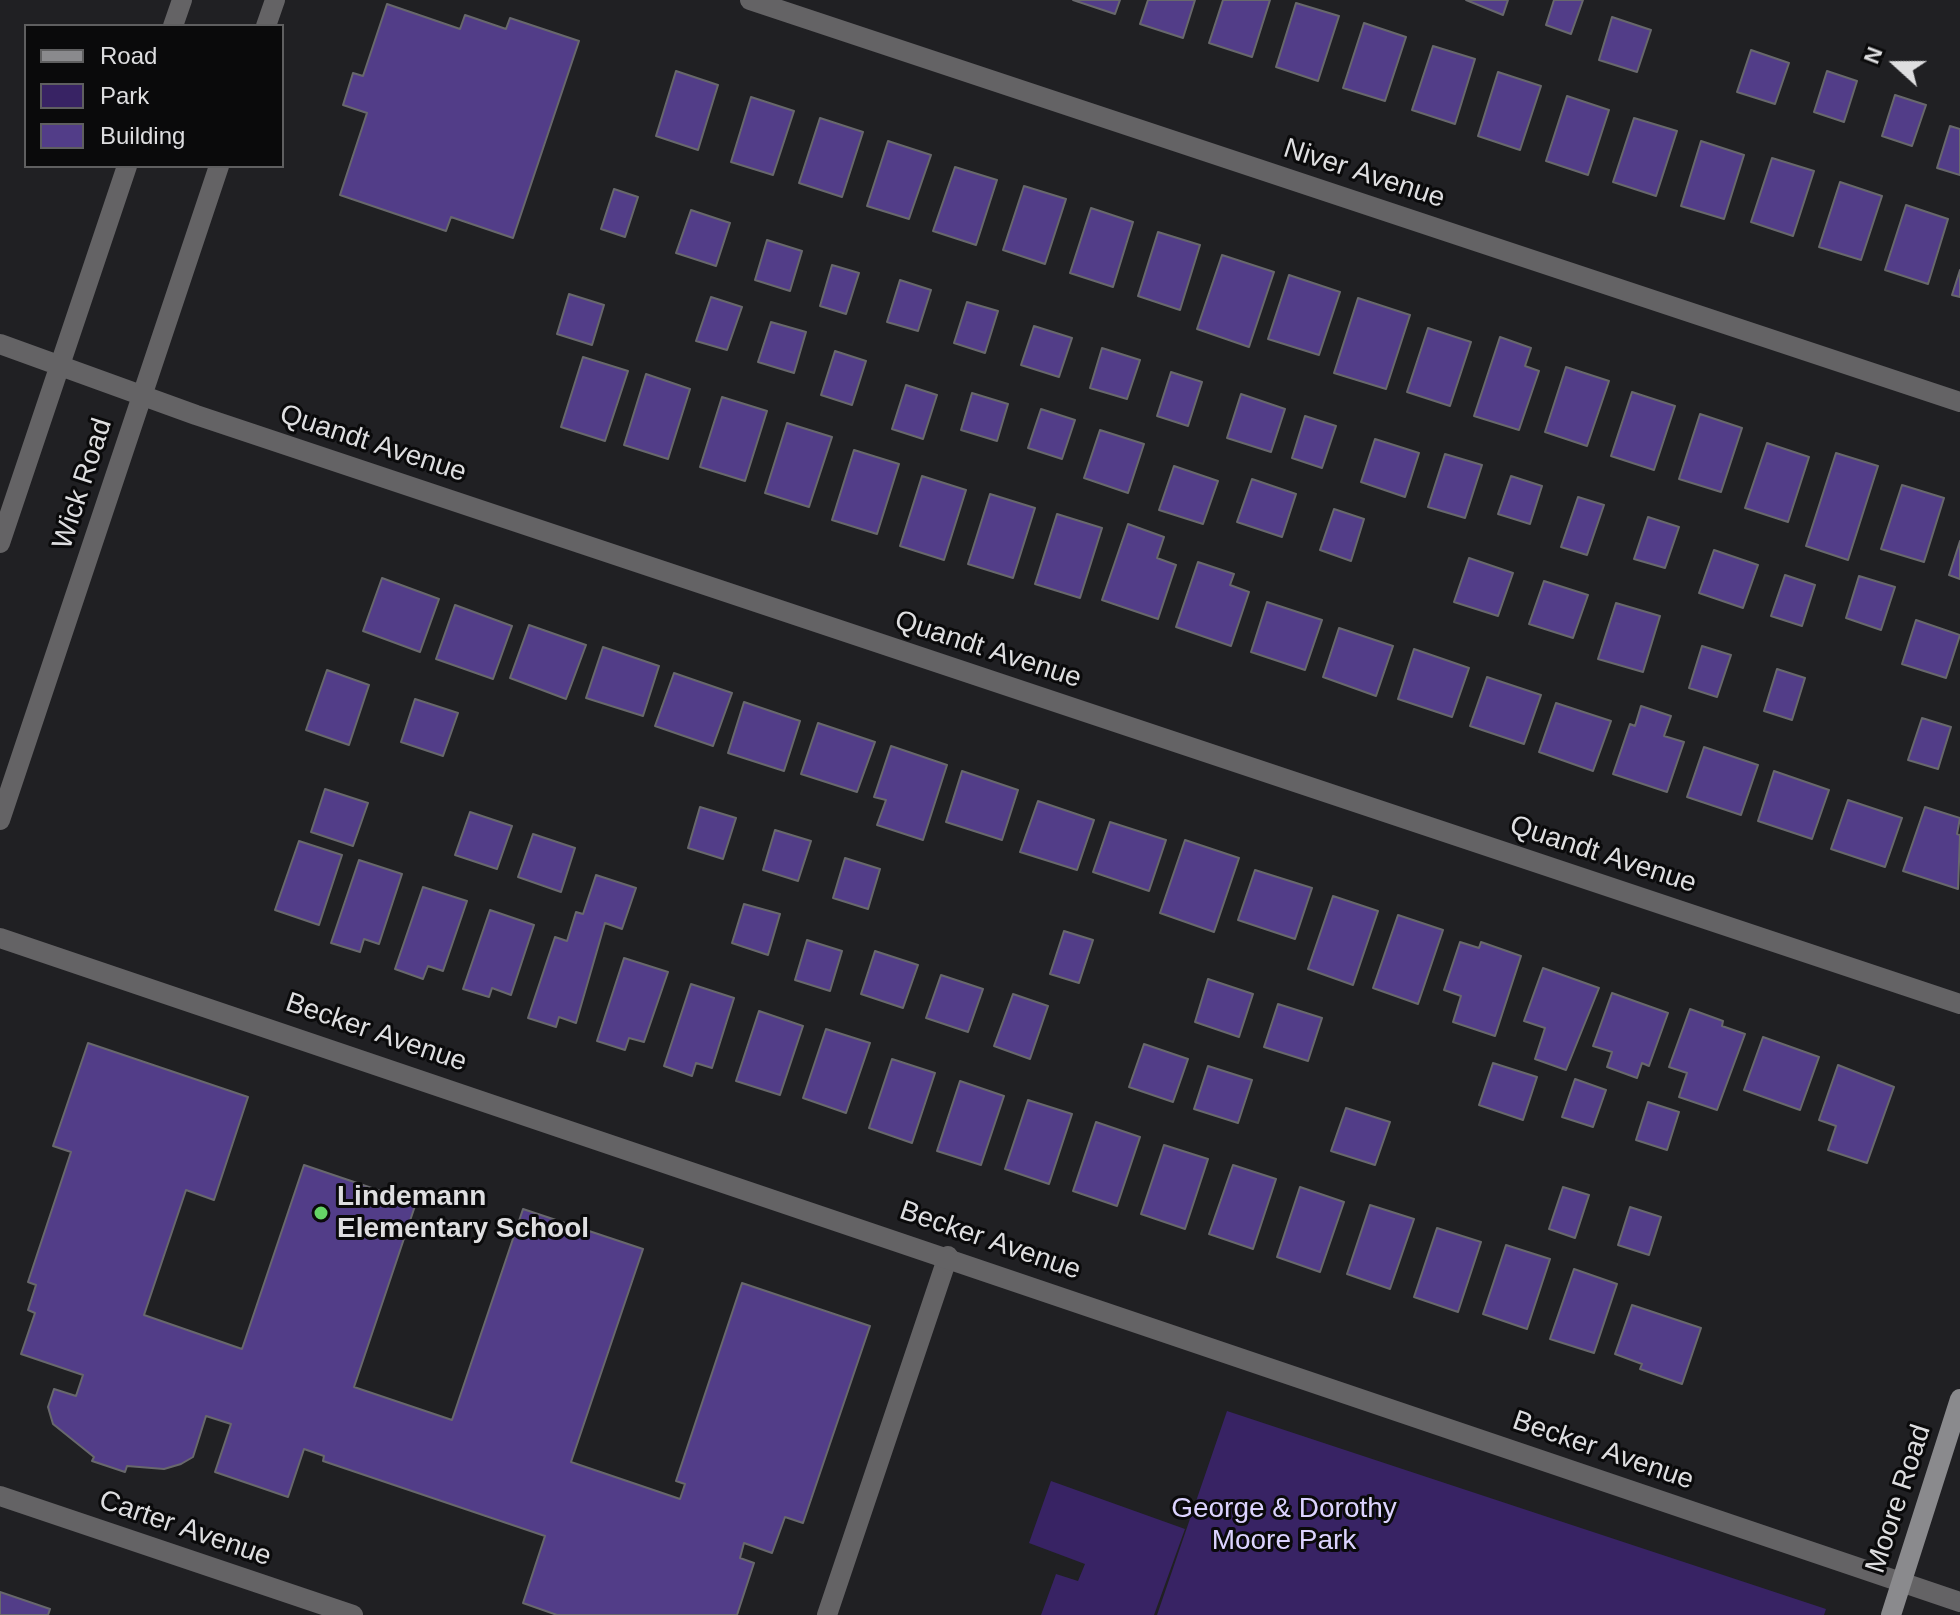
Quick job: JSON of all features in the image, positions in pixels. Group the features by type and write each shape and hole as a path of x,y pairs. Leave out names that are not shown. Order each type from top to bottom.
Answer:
{"street":[{"path":"174,24 182,0"},
{"path":"267,24 275,0"},
{"name":"Niver Avenue","path":"750,0 1960,402"},
{"path":"0,543 126,168"},
{"name":"Wick Road","path":"0,820 218,168"},
{"name":"Quandt Avenue","path":"0,344 211,420 1960,1004"},
{"name":"Becker Avenue","path":"0,938 948,1256 1960,1602"},
{"path":"827,1615 948,1256"},
{"name":"Moore Road","path":"1891,1615 1960,1399"},
{"name":"Carter Avenue","path":"0,1496 353,1615"}],"green space":[{"name":"George & Dorothy Moore Park","path":"1227,1411 1826,1609 1824,1615 1157,1615"},
{"path":"1051,1481 1185,1529 1154,1615 1041,1615 1056,1574 1078,1581 1085,1564 1029,1543"}],"building":[{"path":"1073,0 1120,0 1115,14"},
{"path":"1148,0 1195,0 1183,38 1140,24"},
{"path":"1223,0 1270,0 1252,57 1209,43"},
{"path":"1466,0 1508,0 1503,15"},
{"path":"1554,0 1583,0 1571,34 1546,25"},
{"path":"1296,3 1339,16 1318,81 1276,67"},
{"path":"387,4 460,29 465,15 506,29 510,18 579,41 513,238 451,217 446,231 340,195 367,113 343,105 353,73 363,76"},
{"path":"1612,17 1651,30 1637,72 1599,60"},
{"path":"1364,23 1406,37 1385,101 1343,88"},
{"path":"1433,46 1475,59 1455,124 1412,110"},
{"path":"1751,50 1789,63 1775,104 1737,92"},
{"path":"676,71 718,85 698,150 656,136"},
{"path":"1827,71 1857,81 1844,122 1814,112"},
{"path":"1498,72 1541,86 1520,150 1478,136"},
{"path":"1895,95 1926,105 1912,146 1882,136"},
{"path":"1567,96 1609,110 1588,175 1546,161"},
{"path":"751,97 794,111 773,175 731,162"},
{"path":"820,118 863,132 842,197 799,183"},
{"path":"1634,118 1677,131 1656,196 1613,182"},
{"path":"1950,126 1960,129 1960,175 1937,168"},
{"path":"888,141 931,155 909,219 867,206"},
{"path":"1701,141 1744,155 1724,219 1681,206"},
{"path":"1772,158 1814,171 1793,236 1751,222"},
{"path":"955,167 997,180 976,245 933,231"},
{"path":"1840,182 1882,196 1861,260 1819,247"},
{"path":"1024,186 1066,199 1045,264 1003,250"},
{"path":"614,189 638,197 625,237 601,229"},
{"path":"1906,205 1948,219 1928,284 1885,270"},
{"path":"1091,208 1133,222 1113,287 1070,273"},
{"path":"691,210 730,223 716,266 676,253"},
{"path":"1158,232 1200,245 1180,310 1138,296"},
{"path":"767,240 802,251 790,291 755,280"},
{"path":"1222,255 1274,272 1249,347 1197,329"},
{"path":"832,265 859,273 846,314 820,306"},
{"path":"1960,270 1960,297 1952,295"},
{"path":"1289,275 1340,292 1319,355 1268,339"},
{"path":"900,280 931,290 918,331 887,322"},
{"path":"569,294 604,305 592,345 557,334"},
{"path":"711,297 742,307 727,350 696,341"},
{"path":"1358,298 1410,315 1386,389 1334,373"},
{"path":"967,302 998,311 985,353 954,343"},
{"path":"771,322 806,332 794,373 758,362"},
{"path":"1034,326 1072,338 1059,377 1021,365"},
{"path":"1428,328 1471,342 1450,406 1407,392"},
{"path":"1500,337 1531,348 1525,366 1539,371 1519,430 1474,416"},
{"path":"1102,348 1140,360 1127,399 1090,388"},
{"path":"835,351 866,361 852,405 821,395"},
{"path":"583,357 628,371 605,441 561,427"},
{"path":"1566,367 1609,381 1587,446 1545,432"},
{"path":"1171,372 1202,382 1188,426 1157,416"},
{"path":"646,374 690,389 668,459 624,445"},
{"path":"906,385 937,395 923,439 892,429"},
{"path":"1632,392 1675,406 1654,470 1611,456"},
{"path":"972,393 1008,404 997,441 961,430"},
{"path":"1241,394 1285,409 1271,452 1227,438"},
{"path":"722,397 767,411 745,481 700,467"},
{"path":"1041,409 1075,420 1062,459 1028,448"},
{"path":"1700,414 1742,428 1721,492 1679,479"},
{"path":"1305,416 1336,426 1322,468 1292,458"},
{"path":"787,423 832,437 809,507 765,493"},
{"path":"1100,430 1144,444 1128,493 1084,478"},
{"path":"1375,439 1419,453 1405,497 1361,482"},
{"path":"1767,443 1809,457 1788,522 1745,508"},
{"path":"854,450 899,464 877,534 832,520"},
{"path":"1836,453 1878,466 1848,560 1806,546"},
{"path":"1445,454 1482,465 1465,518 1428,507"},
{"path":"1174,466 1218,481 1203,524 1159,510"},
{"path":"922,476 966,490 944,560 900,546"},
{"path":"1511,476 1542,486 1530,524 1498,514"},
{"path":"1252,479 1296,494 1282,537 1237,522"},
{"path":"1902,485 1944,498 1924,562 1881,549"},
{"path":"990,494 1035,508 1013,578 968,564"},
{"path":"1578,497 1604,505 1587,555 1561,547"},
{"path":"1334,509 1364,519 1351,561 1320,550"},
{"path":"1057,514 1102,528 1080,598 1035,584"},
{"path":"1648,517 1679,527 1665,568 1634,559"},
{"path":"1128,524 1164,537 1157,558 1176,565 1158,619 1102,600"},
{"path":"1960,541 1960,579 1949,575"},
{"path":"1714,550 1758,565 1743,608 1699,593"},
{"path":"1469,558 1513,573 1498,616 1454,602"},
{"path":"1198,562 1234,574 1230,585 1249,592 1231,646 1176,627"},
{"path":"1785,575 1815,585 1802,626 1771,616"},
{"path":"1859,576 1895,587 1881,630 1846,618"},
{"path":"382,578 439,599 420,652 363,631"},
{"path":"1544,581 1588,595 1573,638 1529,624"},
{"path":"1267,602 1322,620 1305,670 1251,652"},
{"path":"1616,603 1660,616 1643,672 1598,659"},
{"path":"455,605 512,626 493,679 436,659"},
{"path":"1916,620 1960,635 1946,678 1902,664"},
{"path":"529,625 586,645 566,699 510,678"},
{"path":"1339,628 1393,646 1376,696 1323,677"},
{"path":"1702,646 1731,655 1717,697 1689,688"},
{"path":"603,647 659,666 643,716 586,698"},
{"path":"1414,649 1469,668 1452,717 1398,699"},
{"path":"1777,669 1805,678 1792,720 1764,711"},
{"path":"327,670 369,685 349,745 306,730"},
{"path":"674,673 732,693 713,746 655,726"},
{"path":"1487,677 1541,695 1524,744 1470,726"},
{"path":"415,699 458,713 443,756 401,742"},
{"path":"744,702 800,721 784,771 728,753"},
{"path":"1556,703 1611,721 1593,771 1539,752"},
{"path":"1641,706 1671,716 1664,736 1684,742 1667,792 1613,774 1630,724 1635,726"},
{"path":"1922,718 1951,727 1938,769 1908,760"},
{"path":"818,723 875,742 857,792 801,774"},
{"path":"891,746 947,765 923,840 877,825 886,800 874,797"},
{"path":"1704,747 1758,765 1741,815 1687,797"},
{"path":"962,771 1018,790 1002,840 946,822"},
{"path":"1774,771 1829,790 1812,839 1758,821"},
{"path":"325,789 368,803 353,846 311,832"},
{"path":"1848,800 1902,818 1885,867 1831,849"},
{"path":"1038,801 1094,820 1077,870 1020,852"},
{"path":"700,807 736,818 723,859 688,848"},
{"path":"1925,807 1960,818 1957,834 1960,835 1958,889 1903,871"},
{"path":"470,812 512,826 497,869 455,855"},
{"path":"1110,822 1166,840 1149,891 1093,872"},
{"path":"775,830 811,841 798,881 763,870"},
{"path":"533,834 575,848 561,892 518,877"},
{"path":"1185,840 1239,858 1214,932 1160,913"},
{"path":"299,841 342,855 319,925 275,910"},
{"path":"845,858 880,869 868,909 833,898"},
{"path":"359,860 402,874 379,944 364,939 360,952 331,943"},
{"path":"1255,870 1312,888 1295,939 1238,920"},
{"path":"596,875 636,888 622,929 605,923 576,1023 559,1017 556,1027 528,1018 555,937 567,941 576,912 583,914"},
{"path":"423,887 467,901 443,971 428,966 423,979 395,969"},
{"path":"1333,896 1378,911 1353,985 1308,969"},
{"path":"744,904 780,914 768,955 732,943"},
{"path":"490,910 534,925 511,995 492,988 489,997 463,989"},
{"path":"1398,915 1443,930 1418,1004 1373,988"},
{"path":"1064,931 1093,940 1079,983 1050,974"},
{"path":"807,940 842,951 830,991 795,980"},
{"path":"1460,942 1479,948 1481,942 1521,956 1495,1036 1453,1022 1461,996 1444,990"},
{"path":"875,951 918,965 903,1008 861,994"},
{"path":"624,958 668,972 644,1042 629,1038 625,1050 597,1041"},
{"path":"1543,968 1599,988 1566,1070 1535,1059 1545,1028 1524,1021"},
{"path":"941,975 983,989 968,1032 926,1018"},
{"path":"1208,979 1253,994 1239,1037 1195,1022"},
{"path":"691,984 734,998 712,1068 696,1063 692,1076 664,1066"},
{"path":"1612,993 1668,1013 1649,1066 1642,1063 1637,1078 1607,1067 1612,1052 1593,1046"},
{"path":"1013,994 1048,1006 1030,1059 994,1046"},
{"path":"1278,1004 1322,1018 1308,1061 1264,1047"},
{"path":"1690,1009 1723,1021 1722,1026 1745,1034 1717,1110 1679,1097 1687,1073 1669,1067"},
{"path":"759,1011 803,1026 780,1095 736,1081"},
{"path":"826,1029 870,1043 846,1113 803,1098"},
{"path":"1763,1037 1819,1057 1800,1110 1744,1090"},
{"name":"Lindemann Elementary School","path":"88,1043 248,1097 214,1200 186,1190 144,1315 242,1349 304,1165 416,1203 354,1387 452,1420 523,1209 643,1249 571,1462 680,1499 685,1484 676,1481 742,1283 870,1326 803,1523 785,1517 772,1553 744,1543 740,1558 754,1563 737,1615 557,1615 523,1603 545,1536 323,1461 324,1456 304,1449 288,1497 215,1472 231,1424 206,1416 193,1457 181,1464 164,1469 127,1466 125,1472 92,1461 94,1457 53,1424 48,1407 54,1389 76,1396 83,1375 21,1354 35,1313 28,1310 36,1285 28,1282 71,1152 53,1146"},
{"path":"1144,1044 1188,1059 1173,1102 1129,1087"},
{"path":"892,1059 935,1073 912,1143 869,1128"},
{"path":"1493,1063 1537,1077 1523,1120 1479,1105"},
{"path":"1838,1065 1894,1087 1867,1163 1828,1150 1836,1126 1819,1120"},
{"path":"1208,1066 1252,1080 1238,1123 1194,1109"},
{"path":"1575,1079 1606,1090 1593,1127 1562,1117"},
{"path":"960,1081 1004,1096 981,1165 937,1151"},
{"path":"1028,1100 1072,1114 1049,1184 1005,1169"},
{"path":"1648,1102 1679,1112 1667,1150 1636,1140"},
{"path":"1346,1108 1390,1122 1375,1165 1331,1151"},
{"path":"1096,1122 1140,1137 1117,1206 1073,1191"},
{"path":"1164,1145 1208,1159 1185,1229 1141,1214"},
{"path":"1233,1165 1276,1179 1253,1249 1209,1234"},
{"path":"1300,1187 1344,1202 1320,1272 1277,1257"},
{"path":"1563,1187 1589,1195 1575,1238 1549,1229"},
{"path":"1370,1205 1414,1219 1390,1289 1347,1274"},
{"path":"1630,1207 1661,1217 1649,1255 1618,1245"},
{"path":"1437,1228 1481,1242 1458,1312 1414,1297"},
{"path":"1506,1245 1550,1259 1527,1329 1483,1314"},
{"path":"1574,1269 1617,1284 1594,1353 1550,1339"},
{"path":"1632,1305 1701,1328 1682,1384 1640,1369 1642,1364 1615,1354"},
{"path":"0,1592 50,1609 48,1615 0,1615"}],"place":[{"name":"Lindemann Elementary School","path":"321,1213"}]}
